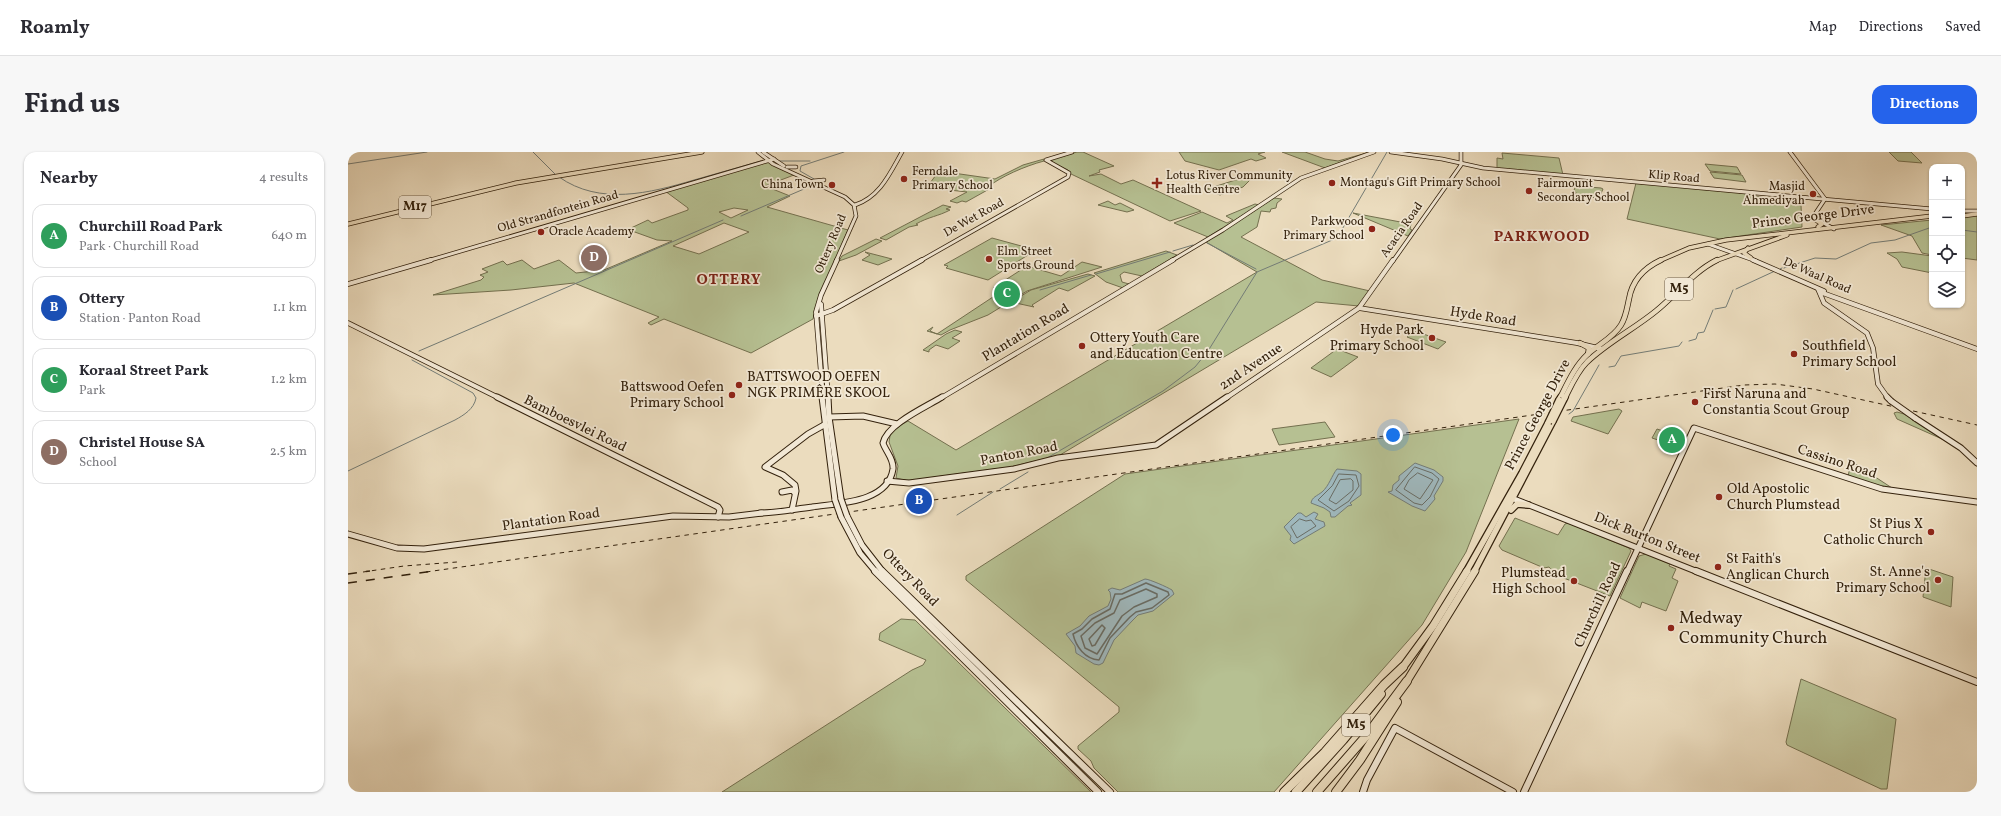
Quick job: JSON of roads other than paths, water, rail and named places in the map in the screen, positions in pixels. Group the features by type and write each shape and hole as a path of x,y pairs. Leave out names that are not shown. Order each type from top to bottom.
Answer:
{"highway":[{"path":"1284,792 1325,752 1384,685 1403,667"},
{"name":"M5","path":"1296,792 1351,731 1403,667"},
{"path":"1336,792 1360,760 1406,688 1407,681"},
{"name":"M5","path":"1317,792 1367,734 1407,681"}],"main road":[{"name":"M17","path":"560,174 688,152"},
{"name":"M17","path":"348,222 495,185 702,152"},
{"path":"1965,213 1977,213"},
{"path":"1965,213 1977,213"},
{"name":"Prince George Drive","path":"1562,400 1576,368 1588,354 1620,326 1632,286 1643,272 1670,256 1710,244 1814,229 1929,218"},
{"path":"1814,219 1823,225 1814,229"},
{"name":"Prince George Drive","path":"1407,681 1448,619 1503,520 1512,498 1550,422 1580,369 1602,349 1656,311 1705,266 1735,252 1789,235 1833,228"},
{"path":"1748,248 1744,253 1751,258"},
{"path":"1580,343 1590,349 1588,354"},
{"name":"Prince George Drive","path":"1403,667 1438,621 1512,498"},
{"path":"1503,520 1514,506 1528,505"}],"street":[{"path":"758,152 768,160 845,197 854,205"},
{"path":"763,152 804,177"},
{"path":"856,210 866,202 884,176 890,172 902,152"},
{"name":"De Wet Road","path":"818,315 838,306 1068,177 1070,174 1068,172 1046,160 1072,152"},
{"name":"Plantation Road","path":"887,431 896,424 1207,239 1302,178 1374,152"},
{"name":"Klip Road","path":"1391,152 1483,168 1929,209"},
{"path":"1461,152 1461,164"},
{"path":"1790,152 1825,199 1820,208 1812,216 1814,219 1833,228"},
{"name":"Old Strandfontein Road","path":"348,284 774,159"},
{"name":"Acacia Road","path":"1359,308 1461,164"},
{"path":"787,167 796,167"},
{"path":"810,180 824,180 820,184 825,188"},
{"path":"1805,198 1819,201 1820,208"},
{"name":"Ottery Road","path":"866,202 854,205 856,216 823,292 818,315 824,425 838,500 844,516 860,553 883,582 1098,792"},
{"path":"1815,214 1817,219 1833,228"},
{"name":"De Waal Road","path":"1710,244 1768,265 1858,306"},
{"name":"De Waal Road","path":"1735,252 1768,265"},
{"path":"1814,286 1820,292 1822,301 1826,305 1869,337 1874,359 1876,380 1881,390 1891,401 1964,450 1977,463"},
{"path":"1820,292 1826,292"},
{"name":"De Waal Road","path":"1820,292 1977,349"},
{"name":"Hyde Road","path":"1359,308 1580,343 1602,349"},
{"name":"2nd Avenue","path":"1156,445 1359,308"},
{"name":"Ottery Road","path":"818,315 827,373 829,417 838,500"},
{"name":"Bamboesvlei Road","path":"348,323 718,507 720,510 718,517"},
{"path":"829,417 850,415 881,418 896,424"},
{"path":"889,421 891,425 884,438 884,444 894,466 892,475 896,482"},
{"path":"792,509 796,486 791,481 765,467 812,432 824,425"},
{"name":"Cassino Road","path":"1694,428 1882,489 1977,502"},
{"name":"Churchill Road","path":"1524,792 1694,428"},
{"path":"812,432 819,431 826,435"},
{"name":"Panton Road","path":"887,481 909,483 1014,469 1058,458 1148,448 1156,445"},
{"path":"887,481 891,469 891,461"},
{"name":"Plantation Road","path":"348,534 408,550 673,516 718,517 760,513 865,496 887,481 892,475"},
{"path":"782,492 790,490 795,493"},
{"name":"Dick Burton Street","path":"1512,498 1977,682"},
{"name":"Ottery Road","path":"844,516 866,551 892,582 1110,792"},
{"path":"1364,790 1395,728 1513,792"}],"water":[{"path":"1415,463 1434,470 1443,477 1443,481 1434,496 1435,499 1425,511 1412,506 1388,492 1392,491 1393,485 1399,480 1399,476"},
{"path":"1337,469 1357,471 1361,474 1361,495 1350,503 1352,505 1348,506 1335,517 1331,517 1330,512 1311,503 1314,498 1329,484"},
{"path":"1314,512 1318,514 1315,519 1324,522 1325,526 1294,544 1290,540 1291,536 1284,527 1298,513 1301,513 1306,517"},
{"path":"1145,579 1172,590 1174,594 1153,611 1138,615 1114,640 1103,663 1099,665 1094,664 1076,653 1075,646 1066,634 1080,626 1089,616 1108,606 1111,599 1110,592 1108,590 1112,588 1120,590"}],"waterway":[{"path":"348,164 427,152"},
{"path":"533,152 556,175"},
{"path":"814,179 800,171 801,166 844,152"},
{"path":"1047,458 1163,391 1195,367 1208,351 1257,272 1337,238 1387,152"},
{"path":"559,177 575,186 591,192 625,194 677,185 761,161"},
{"path":"780,161 810,161"},
{"path":"741,216 811,186"},
{"path":"419,351 723,220"},
{"path":"1784,268 1815,258 1836,259 1871,243 1895,240 1929,228"},
{"path":"1965,230 1977,232"},
{"path":"1207,243 1256,269"},
{"path":"1173,251 1193,245"},
{"path":"1096,274 1170,252"},
{"path":"1736,289 1775,271"},
{"path":"1040,290 1091,275"},
{"path":"1715,309 1726,307 1733,290"},
{"path":"1689,341 1696,339 1698,333 1704,332 1713,310"},
{"path":"1609,367 1615,366 1621,356 1679,346 1682,342"},
{"path":"348,471 455,420 465,414 475,402 476,398 473,393 412,360"},
{"path":"1569,414 1573,411 1599,365"},
{"path":"1000,489 1028,472"},
{"path":"957,515 993,492"}],"railway":[{"path":"426,572 1744,385 1775,384 1813,389 1977,425"},
{"path":"368,571 404,566 457,562"},
{"path":"348,574 368,571"},
{"path":"363,572 368,571"},
{"path":"348,583 433,571"}],"place":[{"name":"Ferndale Primary School","path":"904,179"},
{"name":"Lotus River Community Health Centre","path":"1157,183"},
{"name":"Montagu's Gift Primary School","path":"1332,183"},
{"name":"China Town","path":"832,185"},
{"name":"Fairmount Secondary School","path":"1529,191"},
{"name":"Masjid Ahmediyah","path":"1813,194"},
{"name":"Parkwood Primary School","path":"1372,229"},
{"name":"Oracle Academy","path":"541,232"},
{"name":"Christel House SA","path":"594,258"},
{"name":"Elm Street Sports Ground","path":"989,259"},
{"name":"Koraal Street Park","path":"1007,294"},
{"name":"Hyde Park Primary School","path":"1432,338"},
{"name":"Ottery Youth Care and Education Centre","path":"1082,346"},
{"name":"Southfield Primary School","path":"1794,354"},
{"name":"BATTSWOOD OEFEN NGK PRIMÊRE SKOOL","path":"739,385"},
{"name":"Battswood Oefen Primary School","path":"732,395"},
{"name":"First Naruna and Constantia Scout Group","path":"1695,402"},
{"name":"Churchill Road Park","path":"1672,440"},
{"name":"Old Apostolic Church Plumstead","path":"1719,497"},
{"name":"Ottery","path":"919,501"},
{"name":"St Pius X Catholic Church","path":"1931,532"},
{"name":"St Faith's Anglican Church","path":"1718,567"},
{"name":"St. Anne's Primary School","path":"1938,580"},
{"name":"Plumstead High School","path":"1574,581"},
{"name":"Medway Community Church","path":"1671,628"}],"district":[{"name":"PARKWOOD","path":"1542,237"},
{"name":"OTTERY","path":"729,280"}]}
